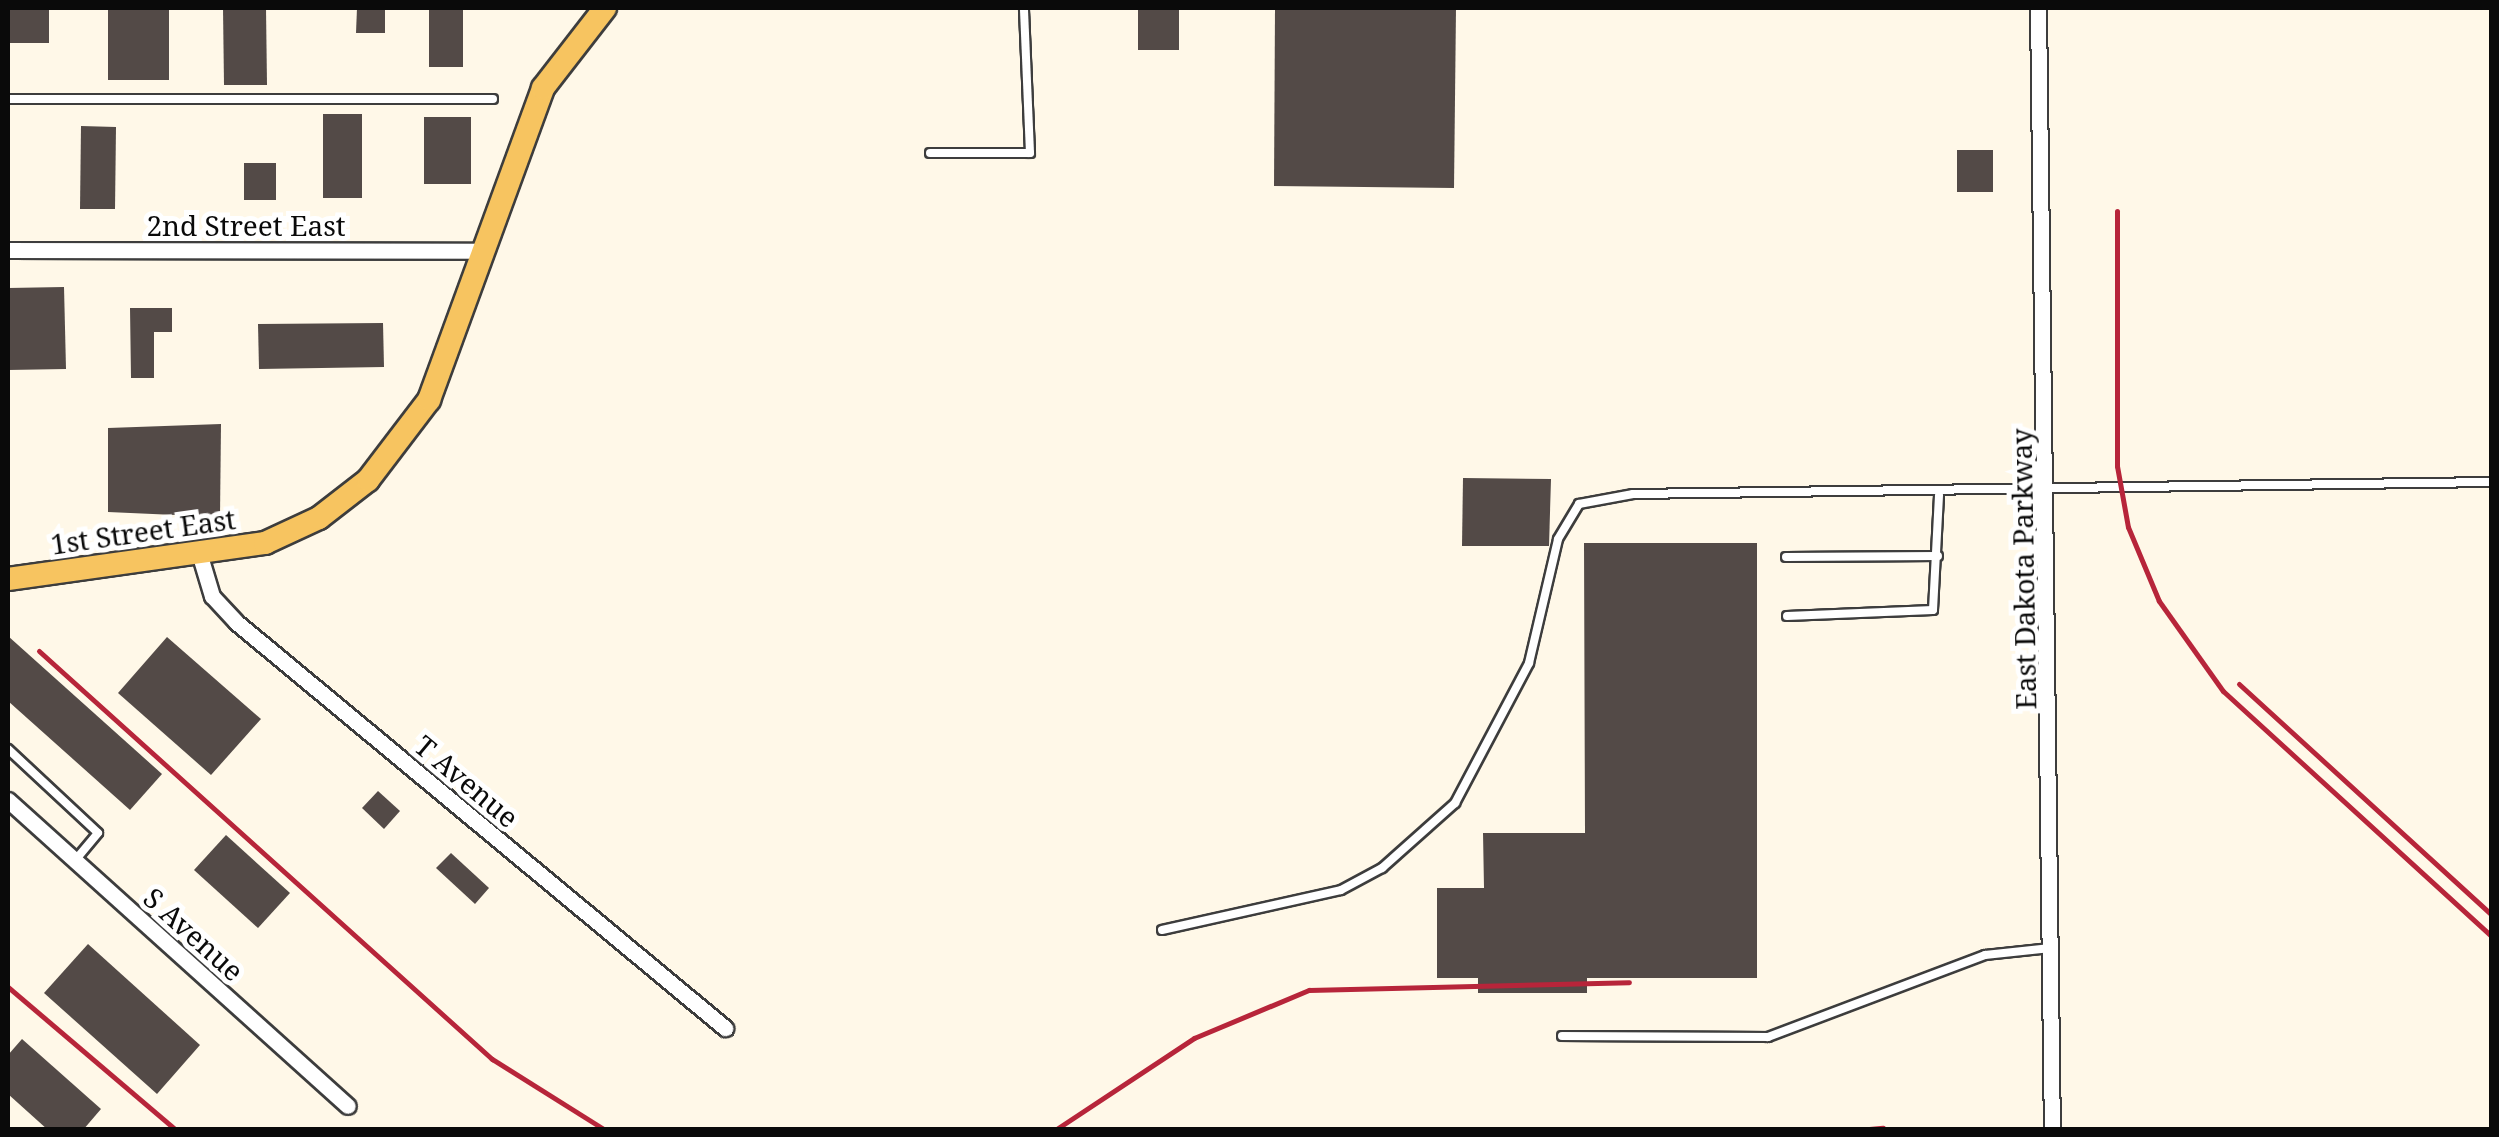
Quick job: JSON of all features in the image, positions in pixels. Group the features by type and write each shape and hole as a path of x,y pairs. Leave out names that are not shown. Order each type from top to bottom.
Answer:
{"main road":[{"name":"1st Street East","path":"8,579 200,556 319,518 390,458 429,400 543,88 605,8"}],"street":[{"name":"East Dakota Parkway","path":"2038,8 2048,490 2052,1130"},
{"name":"2nd Street East","path":"8,250 484,250"},
{"name":"T Avenue","path":"200,556 212,596 236,622 726,1028"},
{"name":"S Avenue","path":"8,800 348,1106"}],"lane":[{"path":"930,154 1030,154 1024,8"},
{"path":"8,99 493,100"},
{"path":"1162,930 1341,890 1382,868 1455,803 1529,663 1558,539 1578,504 1632,494 1939,495 2492,482"},
{"path":"1786,616 1925,614 1936,606 1939,495"},
{"path":"1786,557 1938,556"},
{"path":"8,749 98,833 74,860"},
{"path":"1562,1036 1768,1036 1985,954 2051,948"}],"building":[{"path":"8,8 49,8 49,43 8,43"},
{"path":"108,8 169,8 169,80 108,80"},
{"path":"223,8 266,8 267,85 224,85"},
{"path":"357,8 385,8 385,33 356,33"},
{"path":"429,8 463,8 463,67 429,67"},
{"path":"1138,8 1179,8 1179,50 1138,50"},
{"path":"1275,8 1456,8 1454,188 1274,186"},
{"path":"323,114 362,114 362,198 323,198"},
{"path":"424,117 471,117 471,184 424,184"},
{"path":"81,126 116,127 115,209 80,209"},
{"path":"1957,150 1993,150 1993,192 1957,192"},
{"path":"244,163 276,163 276,200 244,200"},
{"path":"64,287 66,369 8,370 8,288"},
{"path":"130,308 172,308 172,332 154,332 154,378 131,378"},
{"path":"383,323 384,367 259,369 258,324"},
{"path":"221,424 220,517 108,512 108,428"},
{"path":"1463,478 1551,479 1549,546 1462,546"},
{"path":"1584,543 1757,543 1757,978 1587,978 1587,993 1478,993 1478,978 1437,978 1437,888 1484,888 1483,833 1585,833"},
{"path":"8,636 162,774 130,810 8,701"},
{"path":"167,637 261,719 211,775 118,693"},
{"path":"378,791 400,811 384,829 362,808"},
{"path":"226,835 290,893 258,928 194,870"},
{"path":"451,853 489,888 475,904 436,868"},
{"path":"88,944 200,1045 157,1094 44,993"},
{"path":"22,1039 101,1109 83,1130 48,1130 8,1094 8,1055"}],"railway":[{"path":"2117,211 2117,466 2128,527 2159,601 2223,691 2492,937"},
{"path":"39,651 492,1059 605,1130"},
{"path":"2239,684 2492,915"},
{"path":"1055,1130 1194,1038 1309,990 1629,982"},
{"path":"8,987 176,1130"},
{"path":"1858,1130 1883,1128"}]}
